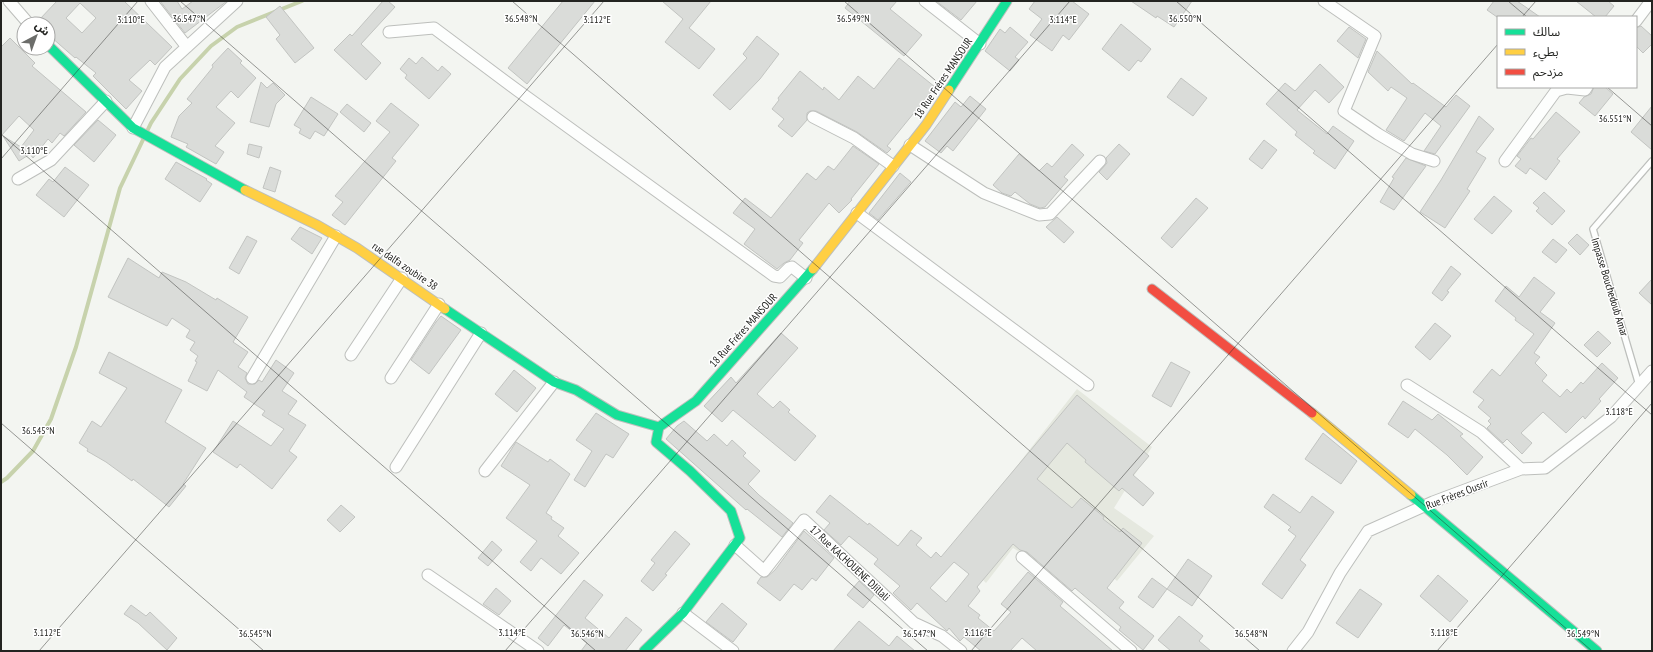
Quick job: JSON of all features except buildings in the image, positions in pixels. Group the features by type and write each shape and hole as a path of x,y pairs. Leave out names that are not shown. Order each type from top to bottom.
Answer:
{"street":[{"path":"9,1 22,16"},
{"path":"151,1 187,47"},
{"path":"133,128 165,68 236,1"},
{"path":"924,1 980,44"},
{"name":"18 Rue Fréres MANSOUR","path":"659,427 696,401 806,278 926,125 1007,1"},
{"path":"1324,1 1375,36 1344,111 1412,154 1434,161"},
{"path":"1637,20 1650,1"},
{"path":"389,32 434,28 774,276 780,277 792,267 806,278"},
{"name":"rue dalfa zoubire 38","path":"56,53 133,128 242,188 357,248 554,382 576,390 617,415 659,427"},
{"path":"1505,161 1556,91 1567,88 1584,90 1586,88"},
{"path":"18,179 51,160 106,101"},
{"path":"813,117 854,138 893,166"},
{"path":"910,145 984,192 1039,215 1050,214 1100,161"},
{"path":"857,212 1088,385"},
{"path":"252,378 336,236"},
{"path":"351,355 402,278"},
{"path":"1152,289 1310,411 1597,651"},
{"path":"391,378 439,304"},
{"path":"396,468 481,333"},
{"name":"Rue Frères Ousrir","path":"1293,651 1308,632 1340,573 1368,531 1425,506 1521,469 1545,468 1611,417 1652,371"},
{"path":"485,472 554,382"},
{"path":"1407,385 1481,432 1521,469"},
{"path":"644,651 683,613 740,538 731,512 690,471 656,442 659,427"},
{"name":"17 Rue KACHOUENE DJillali","path":"735,545 764,571 804,520 914,623 942,636 961,651"},
{"path":"1022,557 1131,651"},
{"path":"428,575 538,651"},
{"path":"683,613 733,651"}],"lane":[{"name":"Impasse Bouchedoub Amar","path":"1640,385 1593,229 1652,161"}],"shaded area":[{"path":"1077,389 1152,447 1114,508 1154,536 1117,581 1059,531 1037,562 1013,548 986,583 952,549"}],"waterway":[{"path":"1,482 7,478 33,451 51,419 76,347 120,188 151,123 180,79 211,46 237,27 302,1"}],"traffic: fast":[{"path":"949,90 1007,1"},
{"path":"56,53 133,128 245,190"},
{"path":"644,651 683,613 740,538 731,511 690,471 656,442 659,427 696,401 813,269"},
{"path":"445,309 554,382 576,390 617,415 659,427"},
{"path":"1411,495 1597,651"}],"traffic: slow":[{"path":"813,269 926,125 949,90"},
{"path":"245,190 317,225 357,248 445,309"},
{"path":"1312,413 1411,495"}],"traffic: jam":[{"path":"1152,289 1312,413"}]}
